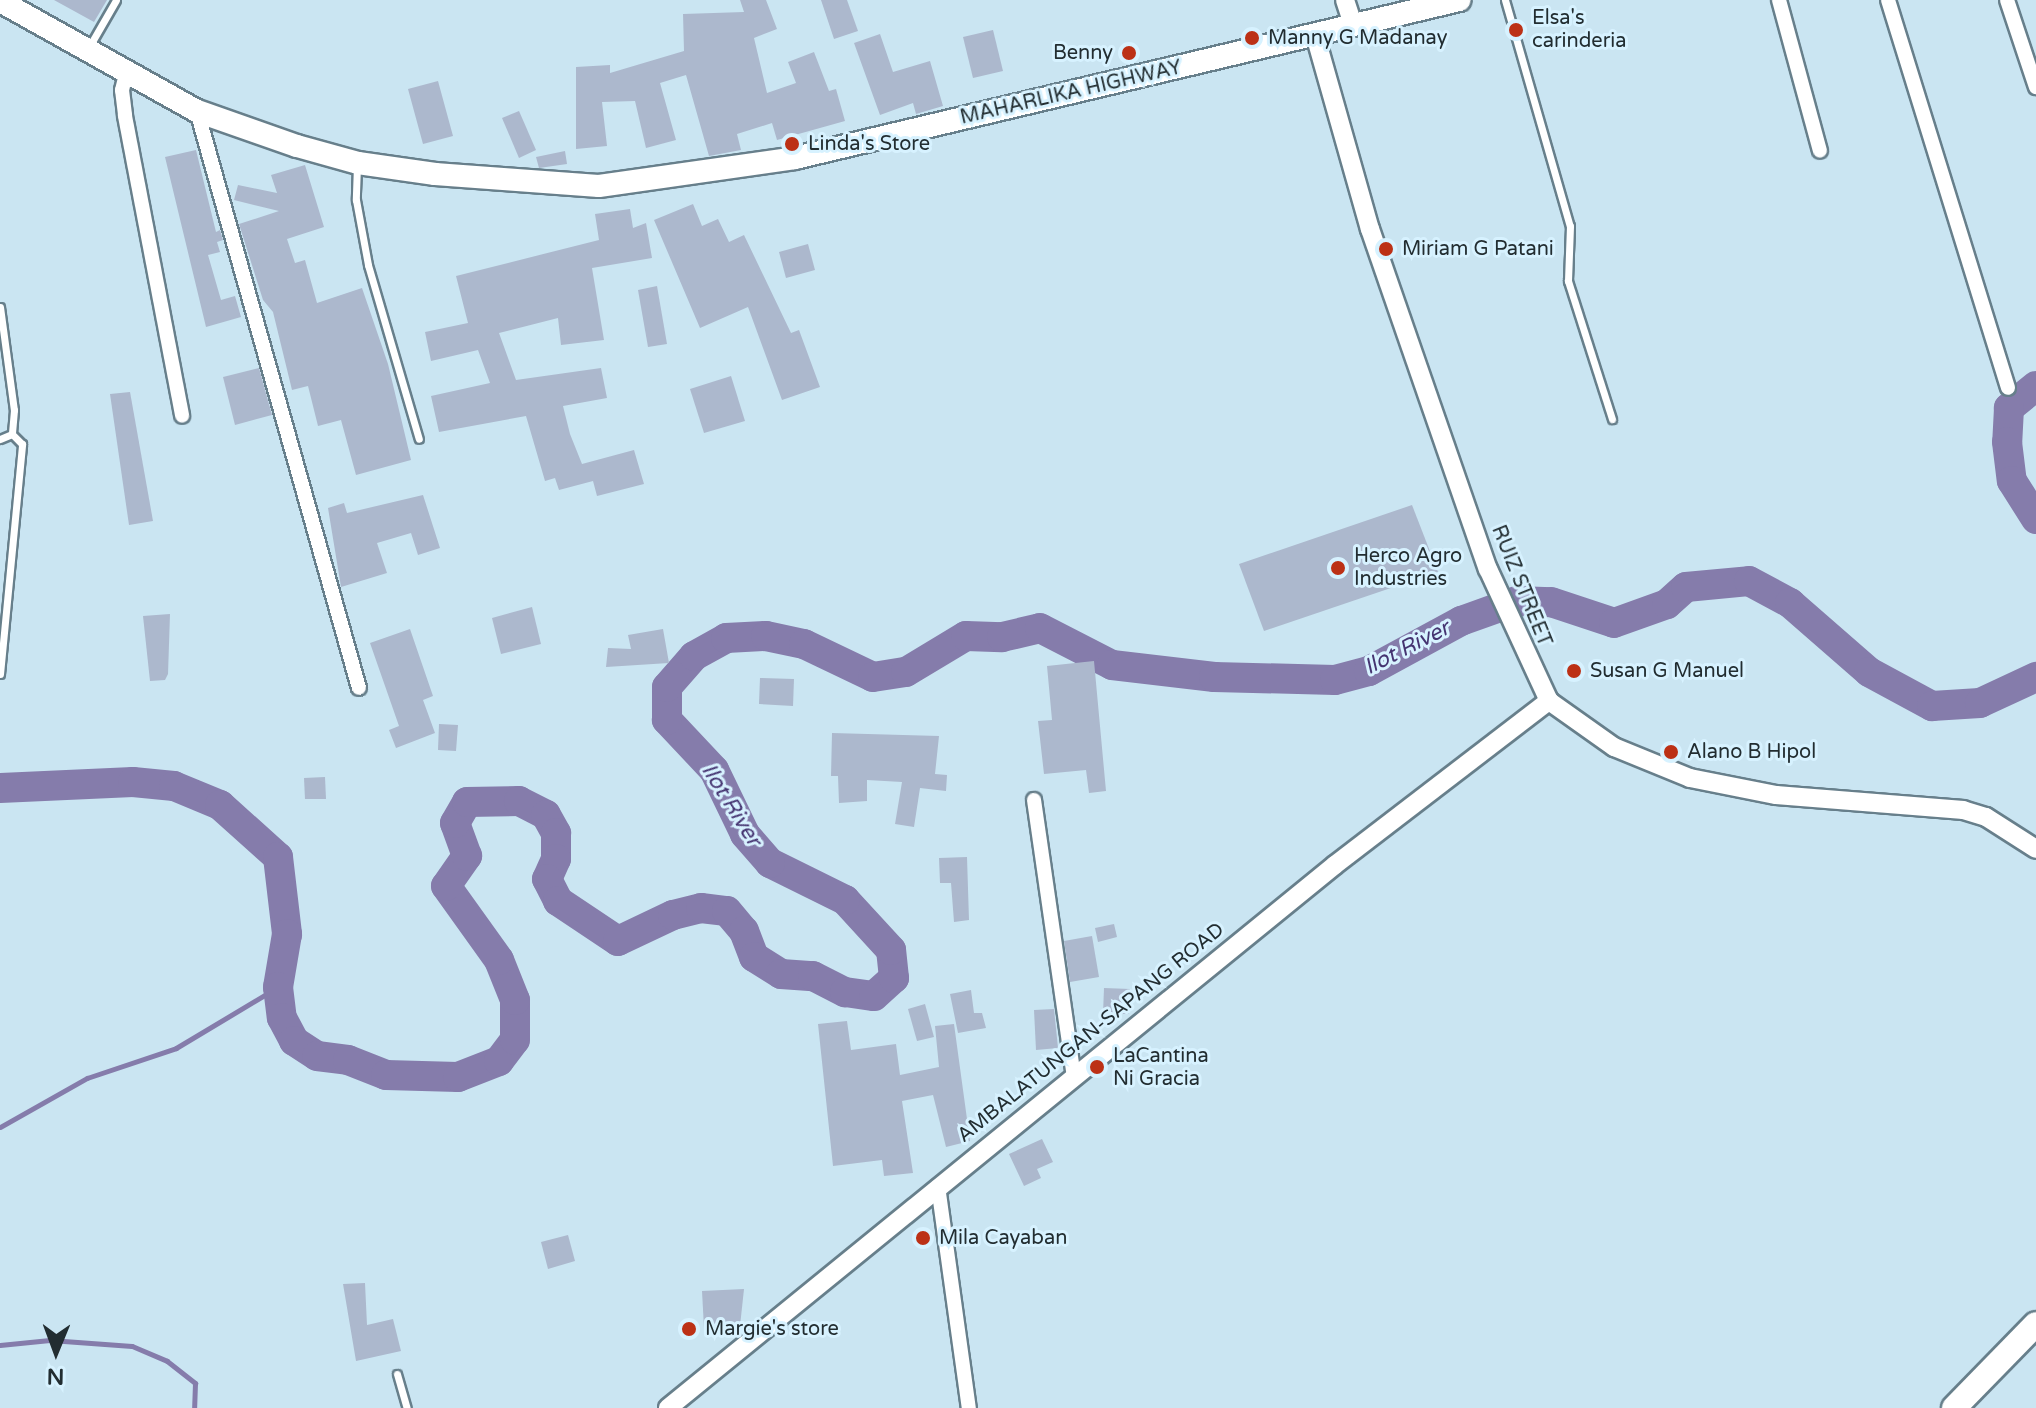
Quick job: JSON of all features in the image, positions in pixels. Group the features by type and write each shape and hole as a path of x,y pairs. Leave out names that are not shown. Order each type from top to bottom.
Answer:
{"highway":[{"path":"1954,1408 2036,1324"}],"main road":[{"name":"MAHARLIKA HIGHWAY","path":"0,1 197,111 358,163 511,183 599,186 693,176 795,158 1459,0"}],"street":[{"path":"1345,0 1353,25"},
{"path":"1779,0 1820,151"},
{"path":"1888,0 2008,388"},
{"path":"2007,0 2036,87"},
{"name":"RUIZ STREET","path":"1315,35 1370,229 1488,569 1518,643 1549,701 1614,747 1690,778 1776,795 1963,810 1986,817 2036,849"},
{"path":"127,70 122,90 125,116 182,416"},
{"path":"197,111 359,688"},
{"name":"AMBALATUNGAN-SAPANG ROAD","path":"668,1408 1074,1076 1549,701"},
{"path":"1034,800 1074,1076"},
{"path":"938,1186 969,1408"}],"lane":[{"path":"88,49 116,0"},
{"path":"1505,0 1570,226 1568,281 1612,419"},
{"path":"358,163 356,200 368,265 419,439"},
{"path":"0,307 14,410 12,434 22,444 0,674"},
{"path":"0,439 12,434"},
{"path":"397,1374 407,1408"}],"building":[{"path":"54,0 107,0 94,22"},
{"path":"740,0 766,0 777,29 754,38 767,93 796,83 788,62 814,52 829,91 836,89 845,121 777,140 772,123 737,134 741,150 709,156 686,75 660,83 676,140 646,148 635,101 602,102 607,146 576,149 576,67 610,65 610,73 684,51 683,14 744,12"},
{"path":"821,0 847,0 858,31 834,39"},
{"path":"993,30 1003,71 973,78 963,37"},
{"path":"880,34 893,72 930,61 943,106 916,114 913,103 880,115 854,43"},
{"path":"438,81 453,136 423,144 408,89"},
{"path":"519,111 536,150 519,158 502,118"},
{"path":"196,150 216,232 220,230 223,240 217,242 220,252 208,255 221,300 235,296 241,317 206,327 165,157"},
{"path":"565,151 567,164 539,168 536,157"},
{"path":"305,165 324,227 287,239 295,263 305,260 317,303 362,288 388,364 411,460 356,475 341,420 318,426 308,386 292,390 273,312 263,300 239,224 279,211 234,200 238,185 277,193 271,175"},
{"path":"693,204 702,226 718,219 729,242 744,235 791,333 799,330 820,387 782,400 748,307 700,328 654,220"},
{"path":"630,209 633,228 646,223 652,258 592,268 604,340 561,345 558,318 499,333 516,380 601,368 607,398 563,406 570,434 582,464 634,450 644,484 597,496 593,481 559,490 555,478 545,481 526,416 439,432 431,396 490,383 478,350 431,361 425,332 468,323 456,276 599,240 595,214"},
{"path":"808,244 815,270 786,278 779,252"},
{"path":"657,286 667,344 648,347 638,290"},
{"path":"259,368 272,415 235,425 223,377"},
{"path":"731,376 745,421 704,433 690,389"},
{"path":"130,392 153,521 129,525 110,394"},
{"path":"423,495 440,548 418,555 411,533 377,543 387,573 341,587 328,508 344,503 347,513"},
{"name":"Herco Agro Industries","path":"1412,505 1438,572 1264,631 1239,564"},
{"path":"532,607 541,644 501,654 492,618"},
{"path":"170,614 168,674 165,680 150,681 143,616"},
{"path":"410,629 433,696 423,700 435,733 396,748 389,730 399,726 370,643"},
{"path":"663,629 669,663 606,667 608,648 631,649 628,635"},
{"path":"1094,661 1106,791 1089,793 1086,770 1044,774 1038,721 1052,720 1047,666"},
{"path":"760,678 794,679 793,706 759,704"},
{"path":"439,724 458,725 456,751 438,750"},
{"path":"832,733 939,736 935,774 947,775 946,791 920,788 914,827 895,824 902,782 867,780 867,801 839,803 838,776 831,776"},
{"path":"325,777 326,799 305,799 304,778"},
{"path":"967,857 969,920 954,922 951,883 940,883 939,858"},
{"path":"1114,924 1117,937 1098,942 1095,928"},
{"path":"1092,936 1099,977 1070,982 1064,941"},
{"path":"1104,988 1130,989 1129,1014 1103,1014"},
{"path":"971,990 974,1013 982,1013 986,1028 958,1033 950,994"},
{"path":"925,1004 934,1037 917,1041 908,1009"},
{"path":"1054,1009 1058,1048 1036,1050 1034,1010"},
{"path":"847,1021 851,1050 896,1044 900,1075 939,1067 935,1026 954,1024 970,1141 946,1147 933,1095 902,1101 913,1173 884,1176 882,1160 833,1166 818,1024"},
{"path":"1042,1139 1053,1162 1037,1169 1041,1178 1024,1186 1009,1154"},
{"path":"568,1235 575,1261 548,1269 541,1242"},
{"path":"365,1283 367,1325 393,1319 401,1351 356,1361 343,1284"},
{"path":"744,1289 740,1326 704,1328 702,1291"}],"waterway":[{"name":"Ilot River","path":"2036,386 2009,408 2007,442 2012,481 2036,519"},
{"name":"Ilot River","path":"0,788 133,782 174,786 220,805 278,857 287,934 278,987 282,1018 294,1041 317,1056 348,1060 386,1075 458,1077 499,1061 515,1040 515,1000 499,960 446,886 467,856 455,823 467,802 519,801 546,815 556,833 556,859 547,879 558,901 618,941 673,915 701,908 727,911 744,931 754,957 781,974 813,976 845,992 874,996 894,978 891,950 845,900 770,863 745,834 714,770 667,720 667,687 694,656 726,638 766,636 804,644 873,677 906,672 966,636 1002,637 1040,628 1112,665 1214,677 1335,680 1369,671 1461,621 1517,601 1551,602 1614,623 1667,604 1686,587 1749,581 1790,603 1869,672 1932,706 1980,703 2036,677"},
{"path":"0,1127 87,1078 176,1048 278,987"},
{"path":"0,1345 50,1340 132,1346 167,1361 195,1383 194,1408"}],"place":[{"name":"Elsa's carinderia","path":"1516,30"},
{"name":"Manny G Madanay","path":"1252,38"},
{"name":"Benny","path":"1129,53"},
{"name":"Linda's Store","path":"792,144"},
{"name":"Miriam G Patani","path":"1386,249"},
{"name":"Herco Agro Industries","path":"1338,568"},
{"name":"Susan G Manuel","path":"1574,671"},
{"name":"Alano B Hipol","path":"1671,752"},
{"name":"LaCantina Ni Gracia","path":"1097,1067"},
{"name":"Mila Cayaban","path":"923,1238"},
{"name":"Margie's store","path":"689,1329"}]}
